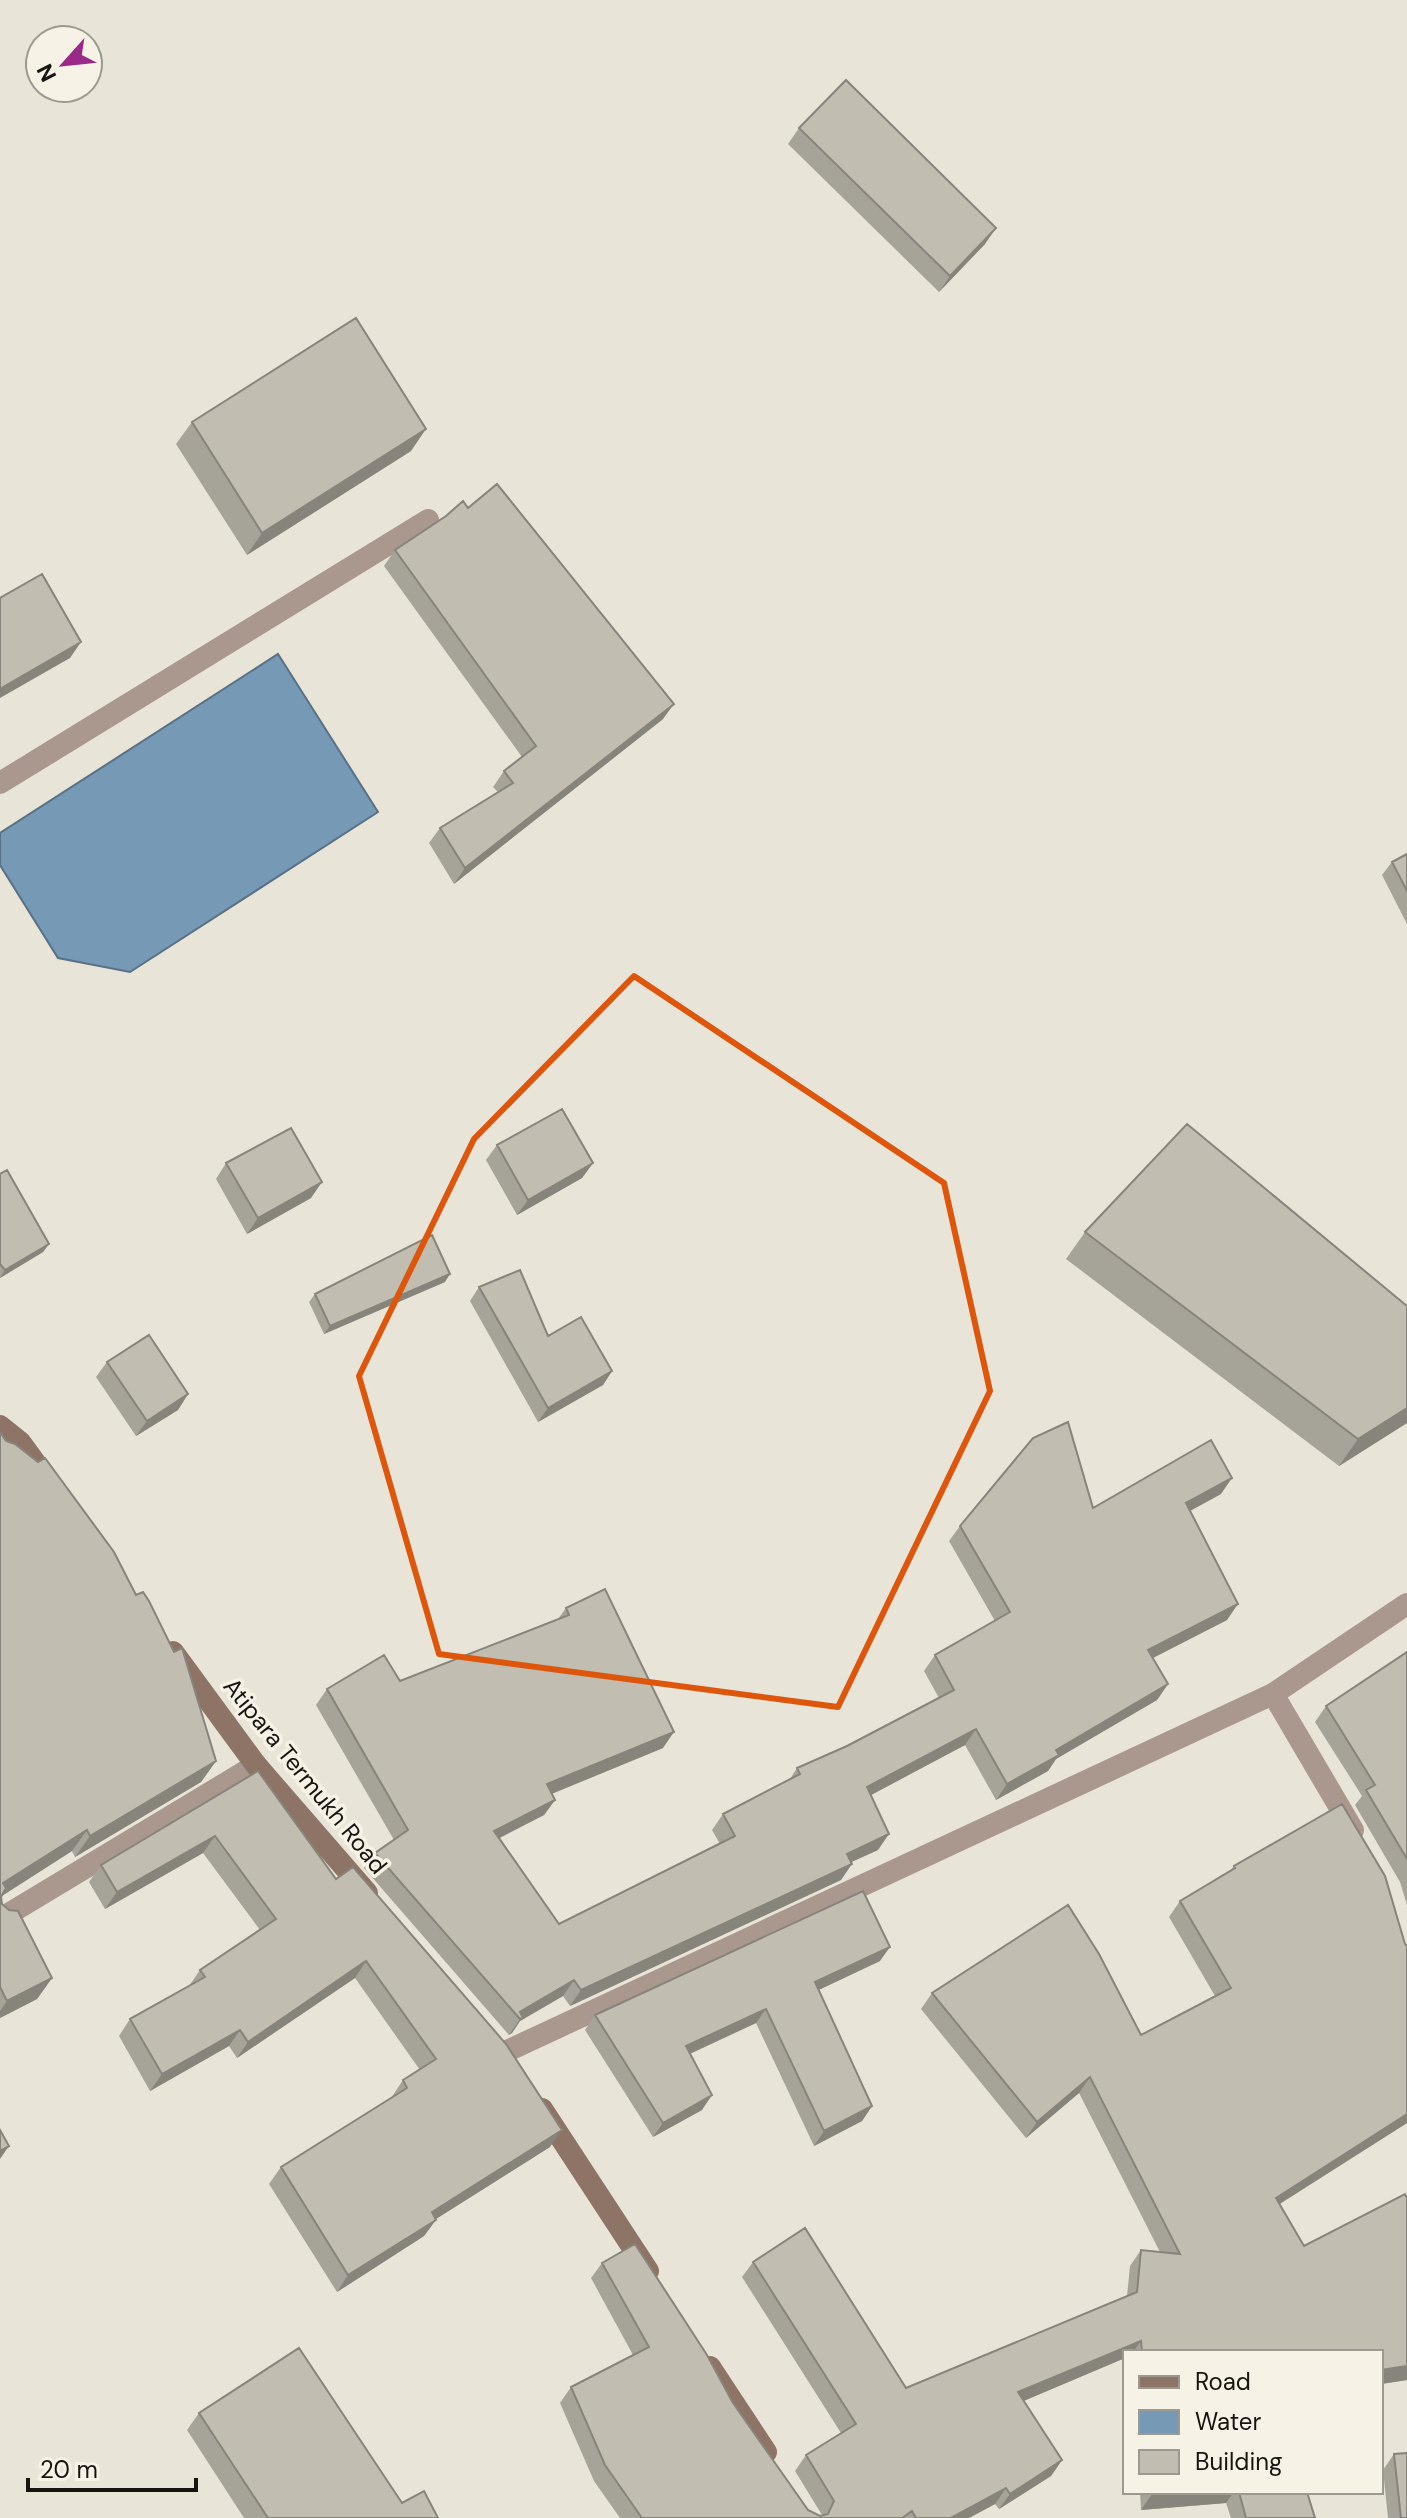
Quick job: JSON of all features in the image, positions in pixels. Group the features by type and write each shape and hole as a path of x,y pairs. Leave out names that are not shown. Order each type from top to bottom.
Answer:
{"main road":[{"path":"0,1426 10,1447 56,1492"},
{"name":"Atipara Termukh Road","path":"156,1628 256,1765 381,1909"},
{"path":"531,2092 661,2292"},
{"path":"696,2345 774,2465"}],"street":[{"path":"0,783 428,520"},
{"path":"504,2053 1273,1694 1407,1604"},
{"path":"1273,1694 1366,1851"},
{"path":"0,1919 256,1765"}],"highlighted area":[{"path":"634,976 944,1183 990,1391 838,1707 439,1654 359,1376 474,1139"}],"water":[{"path":"278,654 378,812 130,972 58,958 0,865 0,833"}],"building":[{"path":"846,80 996,228 950,276 799,128"},
{"path":"356,318 426,429 262,533 192,422"},
{"path":"497,484 674,704 465,868 440,828 513,783 504,771 536,746 395,550 463,501 468,508"},
{"path":"42,574 81,642 0,689 0,598"},
{"path":"1407,854 1407,891 1392,862"},
{"path":"562,1109 593,1163 528,1200 497,1145"},
{"path":"1187,1124 1407,1306 1407,1408 1358,1439 1085,1232"},
{"path":"291,1128 322,1182 258,1218 226,1163"},
{"path":"7,1170 49,1244 5,1270 0,1264 0,1174"},
{"path":"432,1235 450,1274 330,1326 315,1294"},
{"path":"520,1270 548,1336 581,1317 612,1371 548,1408 479,1287"},
{"path":"149,1335 188,1394 147,1421 107,1362"},
{"path":"1068,1422 1093,1508 1211,1440 1232,1478 1186,1503 1238,1604 1148,1650 1168,1684 1056,1750 1059,1755 1007,1784 976,1729 867,1787 889,1834 847,1854 852,1864 581,1990 574,1980 520,2012 523,2018 520,2019 375,1853 408,1830 327,1689 384,1655 400,1681 569,1615 566,1608 605,1589 674,1732 547,1784 555,1800 494,1831 559,1924 735,1836 723,1814 800,1774 797,1768 847,1746 954,1690 935,1655 1010,1612 960,1526 1033,1438"},
{"path":"0,1432 6,1441 15,1444 38,1462 45,1458 114,1552 136,1595 143,1592 149,1601 174,1652 182,1648 216,1761 90,1836 87,1830 3,1883 6,1888 1,1897 2,1904 9,1910 18,1911 52,1978 7,2001 0,1987"},
{"path":"1407,1652 1407,1859 1366,1790 1375,1785 1326,1706"},
{"path":"258,1771 336,1879 353,1867 506,2044 562,2130 432,2212 436,2220 348,2275 281,2167 407,2088 403,2080 436,2059 366,1961 248,2042 240,2030 162,2074 130,2019 205,1977 200,1970 276,1919 215,1836 117,1892 101,1865"},
{"path":"1342,1804 1385,1876 1407,1946 1407,2114 1276,2198 1304,2246 1405,2194 1407,2366 1383,2370 1383,2350 1142,2350 1141,2341 1018,2392 1062,2460 1010,2494 1006,2488 951,2518 916,2518 912,2511 902,2518 642,2518 605,2465 571,2387 649,2347 602,2263 635,2244 707,2355 733,2403 808,2510 820,2516 828,2514 834,2501 806,2455 856,2424 753,2262 805,2228 906,2388 1137,2292 1141,2250 1180,2254 1090,2077 1037,2122 932,1993 1068,1905 1099,1954 1141,2035 1231,1988 1180,1901"},
{"path":"863,1891 890,1947 815,1982 872,2106 824,2131 766,2009 686,2046 712,2095 663,2123 595,2015"},
{"path":"0,2130 9,2146 0,2151"},
{"path":"299,2348 402,2503 424,2491 438,2518 268,2518 199,2413"},
{"path":"1407,2453 1407,2518 1401,2518 1394,2454"},
{"path":"1240,2494 1308,2494 1315,2518 1246,2518"}]}
